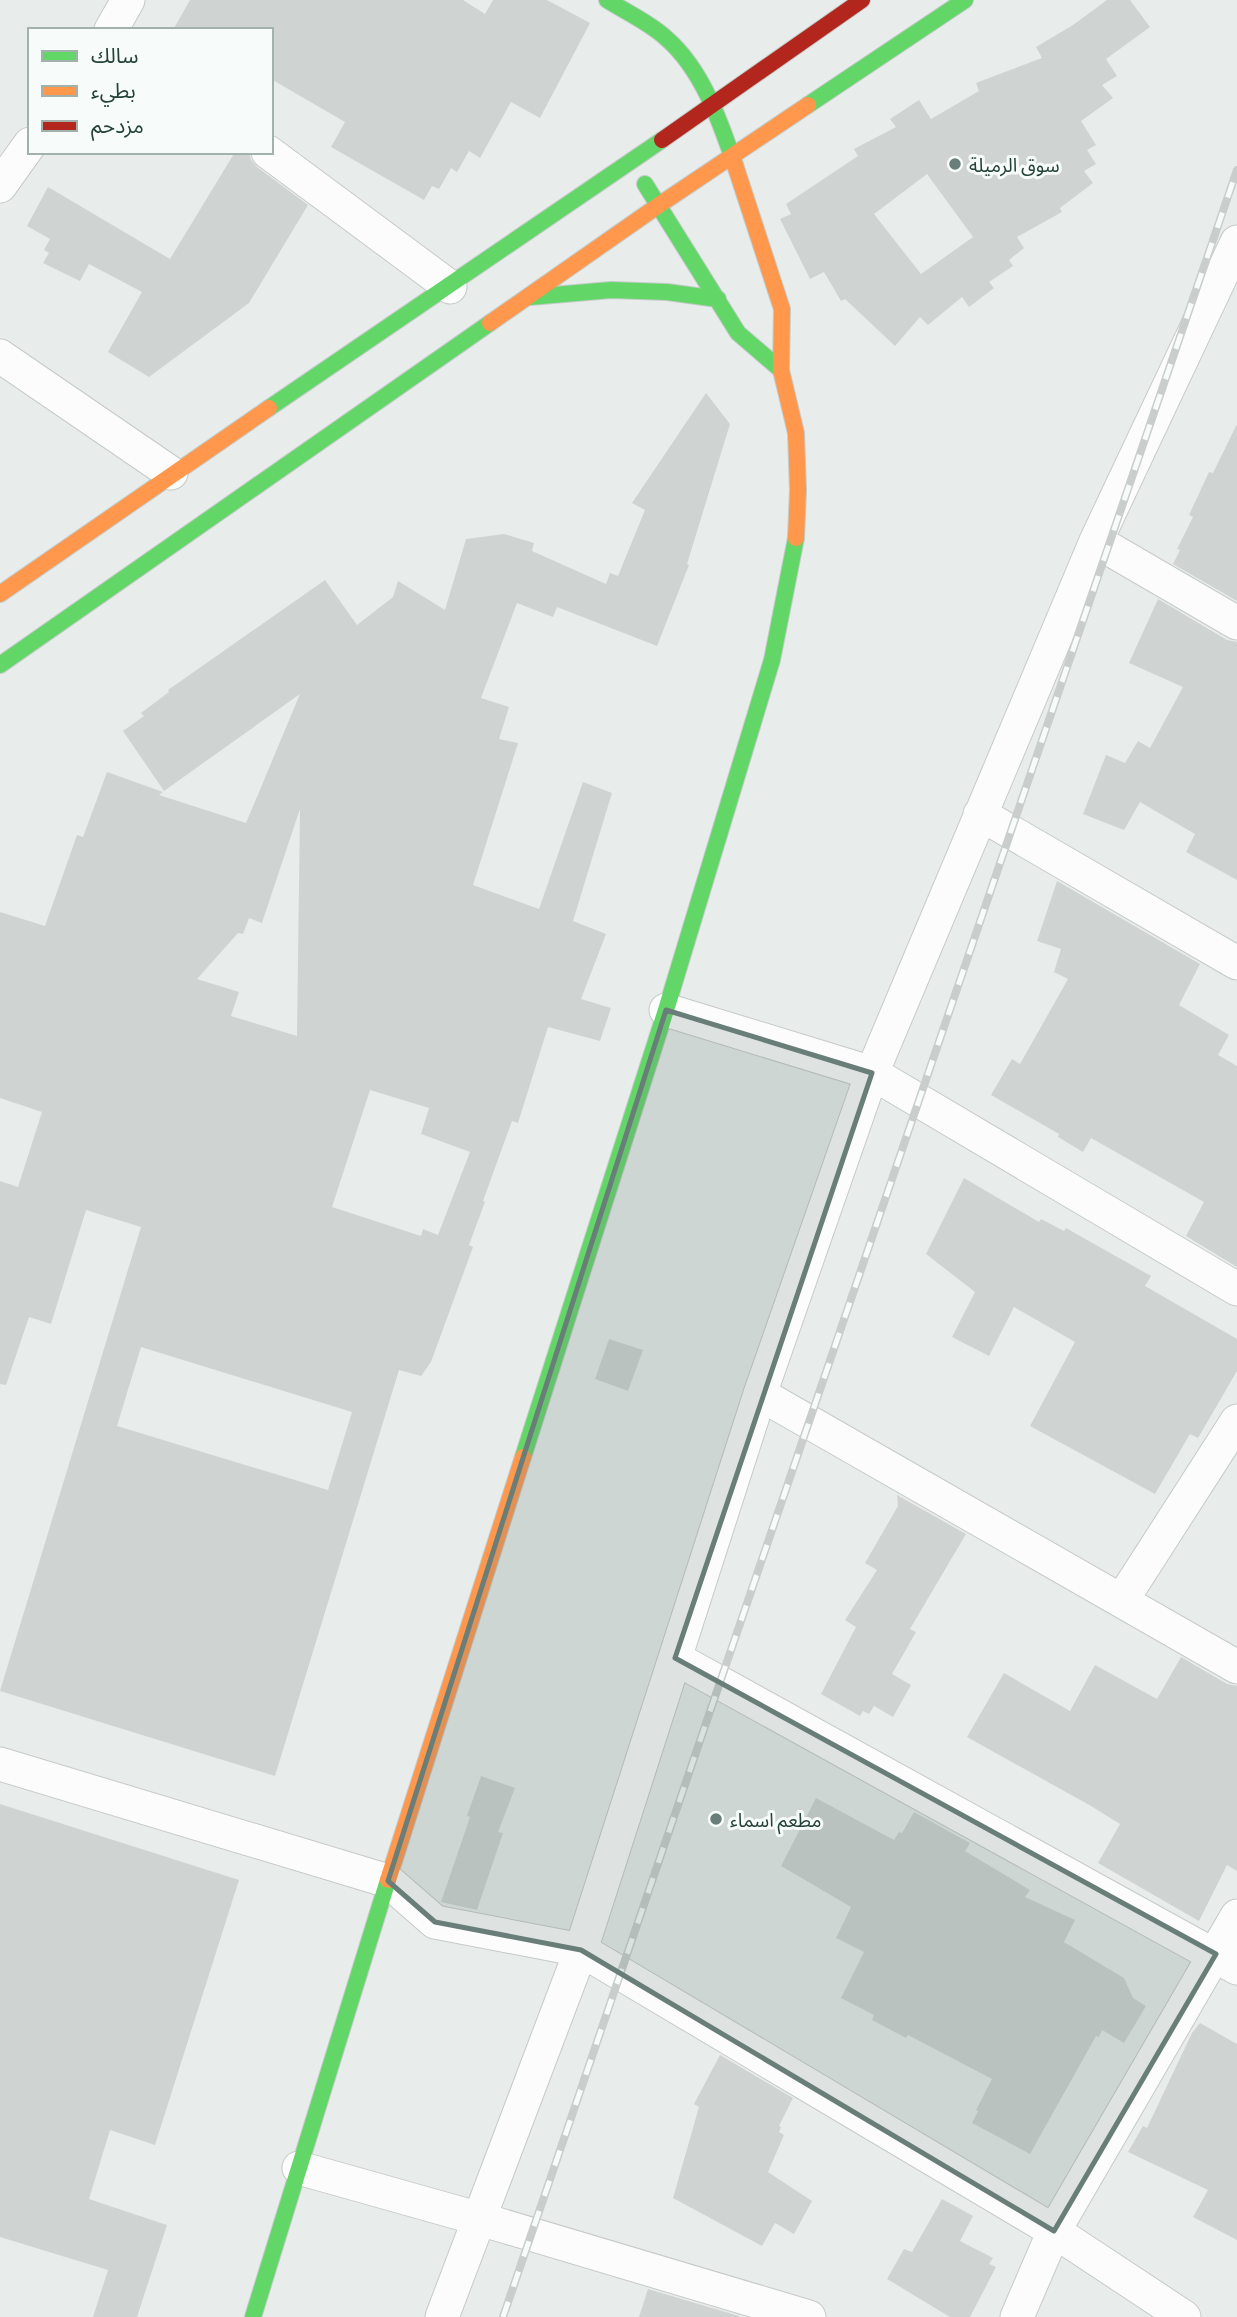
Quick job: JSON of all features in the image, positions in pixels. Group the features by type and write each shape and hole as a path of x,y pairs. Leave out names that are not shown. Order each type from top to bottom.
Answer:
{"street":[{"path":"112,28 128,0"},
{"path":"253,2317 388,1881 666,1010 772,660 796,536 799,490 796,433 781,370 782,309 732,157 712,107 689,61 665,36 607,0"},
{"path":"0,594 171,473 450,287 712,107 862,0"},
{"path":"0,665 659,205 965,0"},
{"path":"0,186 28,147"},
{"path":"271,154 450,287"},
{"path":"630,161 738,333 781,370"},
{"path":"442,2317 581,1950 760,1394 872,1073 1096,541 1233,262"},
{"path":"528,298 611,290 667,292 718,299"},
{"path":"0,356 171,473"},
{"path":"1096,541 1237,623"},
{"path":"980,814 1237,963"},
{"path":"666,1010 872,1073 1237,1289"},
{"path":"760,1394 1237,1667"},
{"path":"1122,1600 1237,1421"},
{"path":"675,1658 1227,1961"},
{"path":"0,1764 388,1881 435,1922 581,1950 1054,2231 1184,2317"},
{"path":"1017,2317 1054,2231 1227,1961 1237,1916"},
{"path":"299,2168 809,2317"}],"highlighted area":[{"path":"666,1010 872,1073 675,1658 1216,1954 1054,2231 581,1950 435,1922 388,1881"}],"building":[{"path":"190,0 463,0 485,14 493,0 547,0 590,23 540,118 511,102 480,158 469,151 457,172 451,168 439,189 432,186 424,200 331,147 345,122 273,80 273,28 174,28"},
{"path":"1107,0 1130,0 1150,27 1106,59 1117,76 1102,85 1113,98 1081,121 1096,145 1087,150 1096,164 1084,171 1093,183 1060,208 1062,212 1017,237 1024,248 1009,260 1013,266 989,282 994,288 969,307 962,297 928,325 920,317 895,346 845,299 841,301 824,272 810,279 780,219 791,214 786,204 858,156 854,149 896,127 890,119 919,100 931,119 979,91 976,83 1042,58 1036,47","holes":["927,174 973,237 921,274 874,214"]},
{"path":"234,154 250,154 257,167 308,205 249,303 149,377 108,352 142,292 89,264 80,281 43,263 49,253 44,250 50,239 27,226 48,187 170,259"},
{"path":"706,393 730,424 687,564 689,565 657,646 557,607 553,617 517,603 481,698 509,707 499,739 518,743 473,885 539,909 583,782 612,793 573,921 606,934 581,999 611,1008 600,1041 548,1027 518,1123 512,1121 483,1201 485,1202 469,1245 473,1247 431,1362 421,1376 399,1370 275,1776 0,1691 141,1227 86,1210 51,1324 29,1317 6,1385 0,1384 0,1181 18,1187 42,1112 0,1098 0,912 45,926 77,835 83,837 107,772 163,792 159,795 246,823 300,694 164,791 123,731 144,716 141,713 169,692 168,690 325,580 357,625 393,597 398,581 445,610 466,539 504,534 534,543 532,551 606,584 610,573 618,576 645,510 632,503","holes":["300,809 297,1032 297,1036 231,1016 239,992 197,979 238,933 243,934 249,918 262,923","370,1090 429,1108 421,1134 470,1152 438,1235 423,1229 421,1236 332,1207","141,1347 352,1412 328,1490 117,1426"]},
{"path":"1237,424 1237,601 1173,564 1180,550 1177,549 1193,517 1189,515 1209,472 1213,473"},
{"path":"1158,599 1227,640 1237,642 1237,880 1186,852 1195,834 1140,802 1124,830 1083,814 1106,755 1125,763 1138,741 1150,748 1183,687 1129,663"},
{"path":"1057,881 1200,964 1179,1005 1229,1035 1218,1055 1237,1066 1237,1267 1186,1236 1204,1202 1091,1138 1083,1152 1058,1137 1059,1134 991,1095 1012,1059 1020,1064 1068,979 1054,972 1061,949 1037,941"},
{"path":"964,1178 1039,1222 1041,1219 1064,1231 1066,1228 1151,1276 1145,1286 1237,1339 1237,1371 1198,1438 1190,1434 1155,1494 1030,1426 1075,1342 1014,1307 989,1356 952,1337 975,1292 926,1254"},
{"path":"609,1339 643,1350 628,1391 595,1379"},
{"path":"897,1495 966,1534 910,1629 916,1632 892,1674 911,1685 893,1717 874,1706 869,1714 863,1711 860,1716 821,1694 856,1627 845,1620 877,1570 865,1563 898,1506"},
{"path":"1181,1657 1227,1684 1237,1686 1237,1871 1227,1865 1199,1921 1098,1863 1120,1824 967,1737 1004,1673 1070,1711 1095,1665 1157,1699"},
{"path":"481,1776 515,1788 498,1832 503,1833 477,1910 441,1902"},
{"path":"816,1798 894,1840 899,1832 902,1833 914,1812 970,1843 965,1851 1030,1890 1025,1897 1075,1920 1064,1942 1124,1978 1133,1998 1146,2006 1124,2043 1102,2030 1099,2037 1096,2036 1030,2154 972,2123 992,2079 908,2035 906,2038 872,2020 874,2015 841,1998 864,1952 836,1938 851,1907 781,1866"},
{"path":"0,1804 239,1880 155,2145 110,2130 89,2199 167,2225 137,2317 93,2317 108,2270 0,2237"},
{"path":"1200,2023 1237,2044 1237,2240 1193,2217 1208,2190 1128,2152 1143,2126 1147,2128 1192,2033"},
{"path":"720,2055 793,2098 779,2126 779,2132 784,2135 768,2172 812,2201 794,2234 775,2223 762,2246 673,2198 699,2107 694,2104"},
{"path":"942,2199 973,2216 960,2241 993,2258 989,2264 996,2267 970,2317 950,2317 887,2279 904,2249 912,2252"},
{"path":"648,2289 739,2316 739,2317 639,2317"}],"railway":[{"path":"503,2317 1237,170"}],"traffic: fast":[{"path":"607,0 660,33 690,65 716,114 735,165"},
{"path":"808,105 965,0"},
{"path":"269,408 662,140"},
{"path":"645,184 738,333 781,370"},
{"path":"530,297 611,290 667,292 718,299"},
{"path":"0,665 490,323"},
{"path":"523,1457 666,1010 772,660 796,538"},
{"path":"253,2317 388,1880"}],"traffic: slow":[{"path":"490,323 808,105"},
{"path":"735,165 782,309 781,370 796,433 796,538"},
{"path":"0,594 269,408"},
{"path":"388,1880 523,1457"}],"traffic: jam":[{"path":"662,140 862,0"}],"place":[{"name":"سوق الرميلة","path":"955,164"},
{"name":"مطعم اسماء","path":"716,1819"}]}
